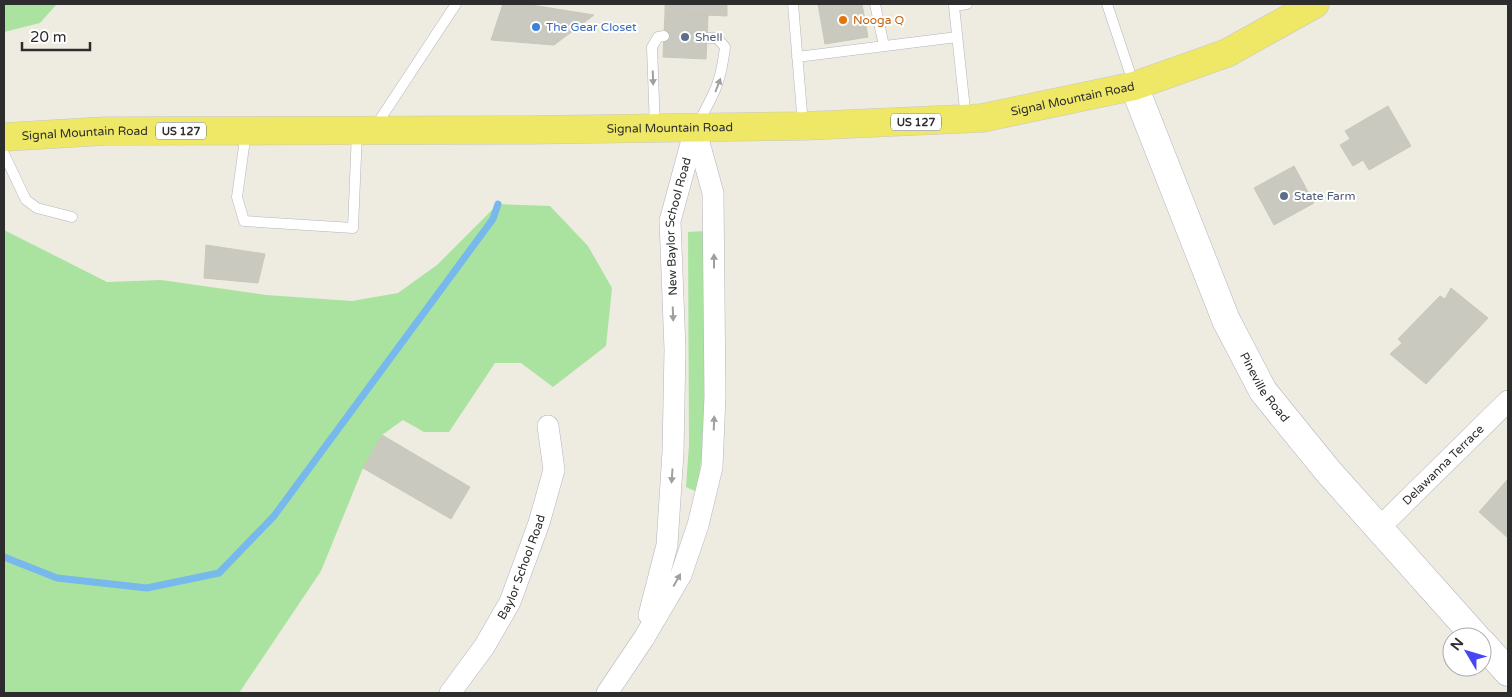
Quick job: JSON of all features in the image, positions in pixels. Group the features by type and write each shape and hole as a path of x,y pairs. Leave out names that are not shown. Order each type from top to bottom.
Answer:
{"main road":[{"name":"Signal Mountain Road","path":"4,137 106,131 655,129 804,126 982,118 1134,86 1227,52 1316,4"},
{"name":"Pineville Road","path":"1134,86 1226,320 1263,391 1327,470 1467,627"},
{"path":"1492,654 1508,672"}],"street":[{"name":"New Baylor School Road","path":"644,638 667,545 673,452 674,348 670,220 695,128"},
{"name":"New Baylor School Road","path":"607,693 644,638 680,575 698,525 712,467 715,396 714,193 695,128"},
{"name":"Delawanna Terrace","path":"1379,528 1508,401"},
{"name":"Baylor School Road","path":"450,693 484,647 510,602 540,523 554,470 548,426"}],"lane":[{"path":"246,131 237,197 244,220 353,228 365,130 456,4"},
{"path":"794,4 804,126"},
{"path":"875,4 884,46"},
{"path":"966,119 954,6 967,4"},
{"path":"1107,4 1134,86"},
{"path":"655,129 652,47 658,37 664,36"},
{"path":"797,57 957,37"},
{"path":"695,128 714,95 722,74 725,46 717,38 707,38"},
{"path":"4,154 26,200 37,208 72,217"}],"green space":[{"path":"4,4 57,4 40,23 4,32"},
{"path":"498,204 550,206 588,246 612,288 606,346 553,387 521,363 495,363 449,432 424,432 403,420 382,435 363,468 321,571 239,693 4,693 4,230 107,282 161,280 266,295 352,301 398,293 437,265"},
{"path":"704,231 705,432 697,492 686,487 689,445 688,232"}],"building":[{"name":"The Gear Closet","path":"503,4 525,4 594,15 554,45 491,40"},
{"path":"665,4 727,4 727,16 665,13"},
{"name":"Nooga Q","path":"818,4 862,4 868,37 825,44"},
{"name":"Shell","path":"665,13 708,15 706,59 663,57"},
{"path":"1388,106 1411,146 1369,170 1363,160 1353,166 1340,145 1350,139 1345,131"},
{"name":"State Farm","path":"1294,166 1314,203 1274,225 1254,188"},
{"path":"206,245 265,254 258,283 204,278"},
{"path":"1451,288 1488,318 1426,384 1390,354 1402,343 1398,339 1440,296 1445,299"},
{"path":"382,435 470,487 451,519 363,468"},
{"path":"1508,479 1508,538 1479,512"}],"waterway":[{"path":"4,557 57,578 147,588 219,573 274,516 493,219 498,204"}],"place":[{"name":"Nooga Q","path":"843,20"},
{"name":"The Gear Closet","path":"536,27"},
{"name":"Shell","path":"685,37"},
{"name":"State Farm","path":"1284,196"}]}
